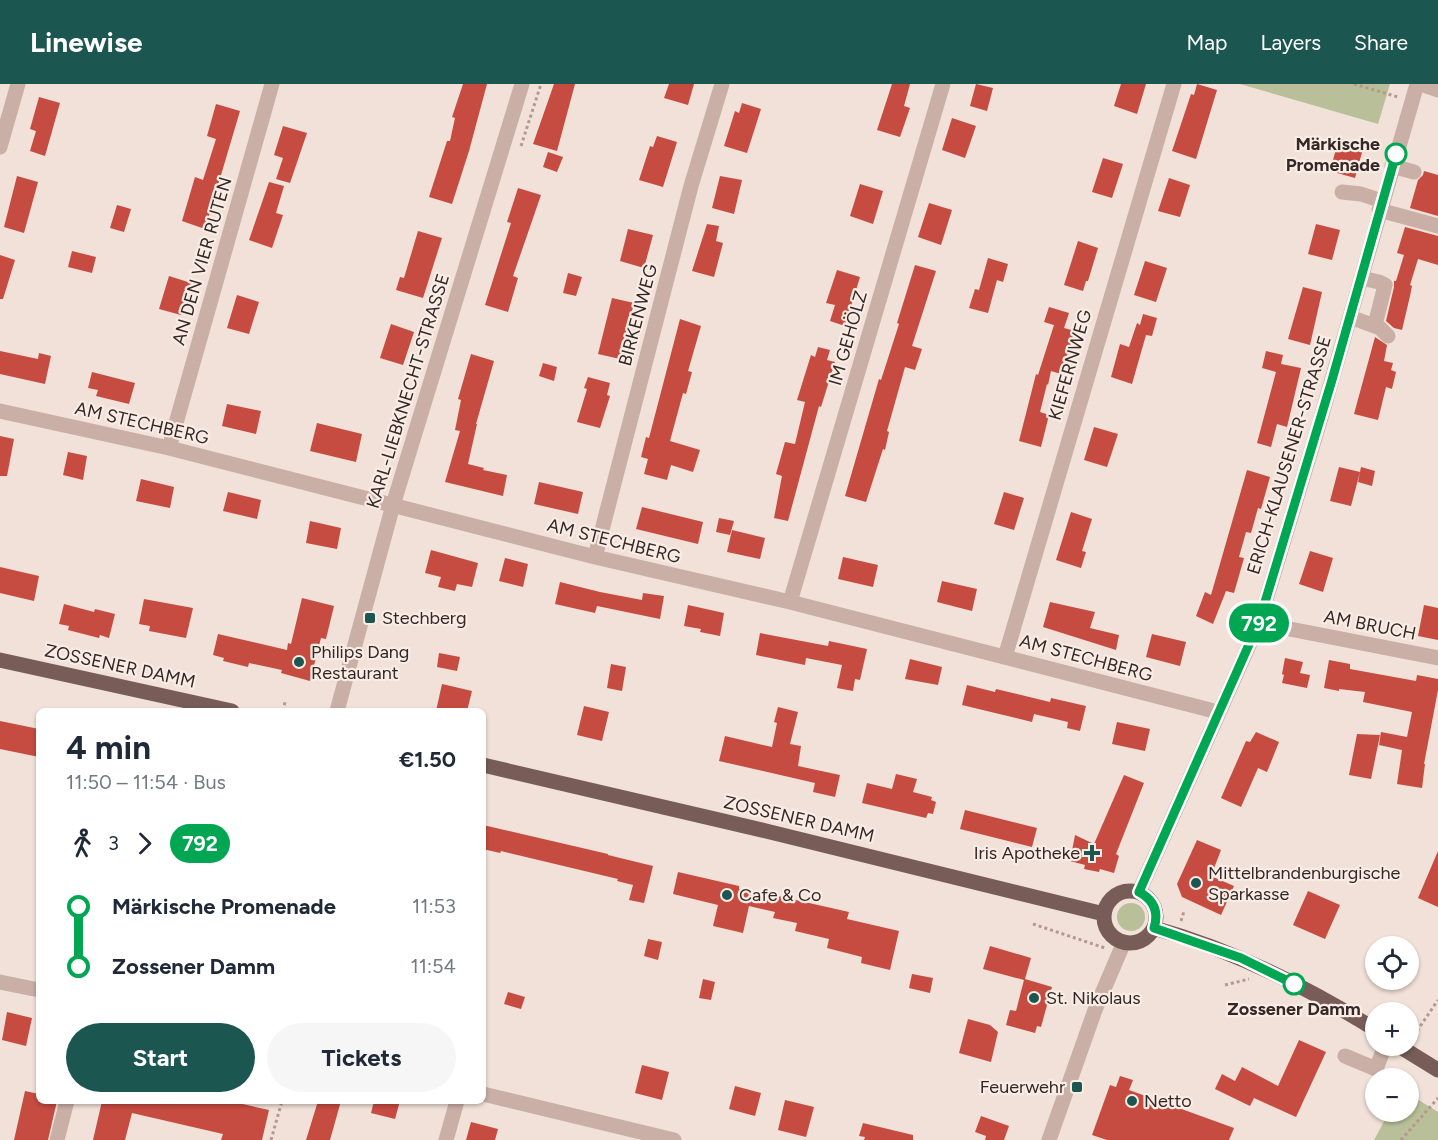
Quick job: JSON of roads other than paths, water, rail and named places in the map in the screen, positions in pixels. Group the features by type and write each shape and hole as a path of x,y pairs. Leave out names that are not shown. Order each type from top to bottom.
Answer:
{"main road":[{"name":"ZOSSENER DAMM","path":"0,660 218,708"},
{"name":"ZOSSENER DAMM","path":"486,766 1104,914"},
{"path":"1124,891 1139,892 1147,896 1156,911 1157,920 1149,936 1142,941 1124,942 1111,934 1104,914 1110,899 1117,894 1124,891"},
{"path":"1154,928 1241,958 1365,1024"},
{"path":"1415,1056 1438,1070"}],"street":[{"path":"0,147 18,84"},
{"name":"AN DEN VIER RUTEN","path":"169,448 272,84"},
{"name":"KARL-LIEBKNECHT-STRASSE","path":"338,708 393,505 522,84"},
{"name":"BIRKENWEG","path":"595,557 691,186 722,84"},
{"name":"IM GEHÖLZ","path":"790,602 943,84"},
{"name":"KIEFERNWEG","path":"1005,657 1174,84"},
{"path":"1418,84 1438,90"},
{"name":"ERICH-KLAUSENER-STRASSE","path":"1139,892 1259,622 1418,84"},
{"path":"1392,166 1414,172"},
{"path":"1342,192 1361,194 1381,205 1438,226"},
{"path":"1361,278 1385,285 1375,325"},
{"path":"1350,317 1375,325 1388,336"},
{"name":"AM STECHBERG","path":"0,411 169,448 595,557 790,602 1218,712"},
{"name":"AM BRUCH","path":"1259,622 1438,658"},
{"path":"1049,1140 1095,1010 1124,942"},
{"path":"0,982 36,989"},
{"path":"1345,1056 1376,1069 1381,1056"},
{"path":"486,1095 674,1140"},
{"path":"57,1140 66,1104"},
{"path":"446,1140 455,1104"}],"place":[{"name":"Märkische Promenade","path":"1396,154"},
{"name":"Stechberg","path":"370,618"},
{"name":"Philips Dang Restaurant","path":"299,662"},
{"name":"Iris Apotheke","path":"1092,853"},
{"name":"Mittelbrandenburgische Sparkasse","path":"1196,883"},
{"name":"Cafe & Co","path":"727,895"},
{"name":"Zossener Damm","path":"1294,984"},
{"name":"St. Nikolaus","path":"1034,998"},
{"name":"Feuerwehr","path":"1077,1087"},
{"name":"Netto","path":"1132,1101"}]}
